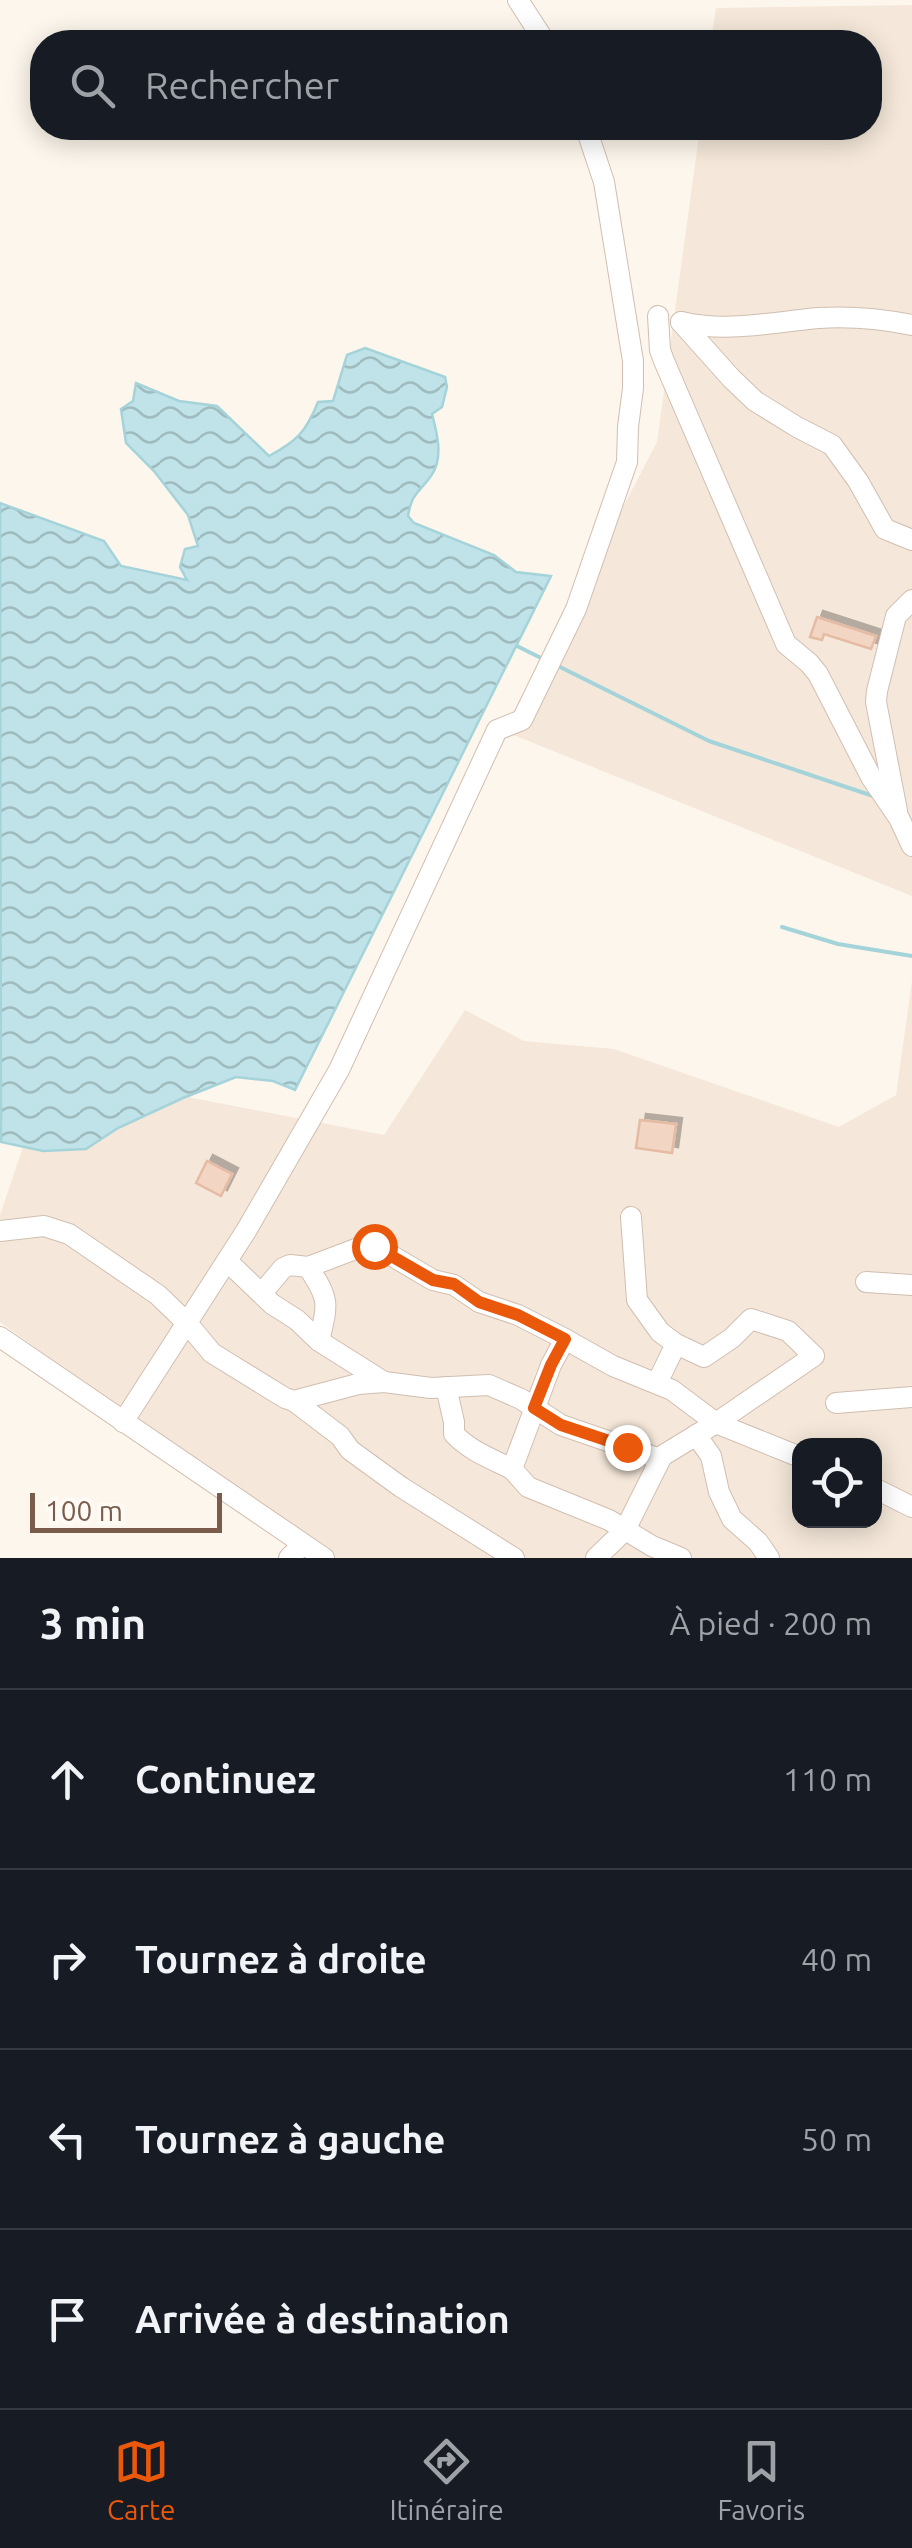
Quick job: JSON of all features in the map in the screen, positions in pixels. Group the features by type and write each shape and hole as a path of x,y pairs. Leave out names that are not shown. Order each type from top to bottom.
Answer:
{"street":[{"path":"518,0 537,30"},
{"path":"123,1422 305,1132 339,1070 498,730 522,720 576,609 627,462 634,380 604,182 590,140"},
{"path":"626,309 705,328 822,318 912,326"},
{"path":"658,316 664,361 786,644 818,674 912,846"},
{"path":"681,322 730,378 759,404 836,448 885,530 912,540"},
{"path":"898,818 876,691 894,621 912,600"},
{"path":"596,1558 624,1530 660,1458 814,1356 788,1331 751,1319 708,1356 676,1344 660,1332 637,1300 631,1217"},
{"path":"0,1231 44,1226 69,1234 158,1295 212,1353 294,1400 340,1436 350,1450 401,1487 514,1558"},
{"path":"262,1294 283,1268 308,1267 366,1245 374,1246 433,1280 454,1284 479,1302 518,1315 613,1366 657,1383 716,1423 792,1455"},
{"path":"226,1261 319,1341 384,1382"},
{"path":"308,1267 325,1292 326,1313 319,1341"},
{"path":"866,1282 912,1285"},
{"path":"0,1337 123,1422 296,1551 324,1558"},
{"path":"512,1469 551,1365 565,1339"},
{"path":"657,1383 676,1344"},
{"path":"294,1400 358,1384 384,1382 431,1388 489,1385 506,1391 561,1425 660,1458"},
{"path":"446,1388 454,1434 462,1442 512,1469 528,1486 608,1520 681,1558"},
{"path":"836,1403 912,1398"},
{"path":"696,1435 711,1456 719,1492 732,1519 758,1542 769,1558"},
{"path":"882,1492 912,1507"}],"shaded area":[{"path":"912,5 912,896 506,732 657,442 698,140 882,140 882,30 713,30 716,8"},
{"path":"912,981 912,1558 324,1558 0,1322 0,1215 49,1070 384,1135 465,1010 524,1041 614,1049 839,1127 896,1095"}],"water":[{"path":"365,348 445,377 442,407 432,414 438,445 435,469 414,497 408,516 414,523 494,555 516,572 551,576 295,1090 273,1081 236,1077 118,1128 86,1149 43,1151 1,1142 0,503 104,541 121,566 187,580 180,567 185,549 198,546 188,515 126,443 121,409 133,401 136,383 179,401 217,406 269,456 300,435 318,402 333,401 347,355"}],"building":[{"path":"817,617 876,636 871,649 824,634 822,640 810,637"},
{"path":"640,1120 676,1124 672,1153 636,1148"},
{"path":"207,1161 232,1174 221,1196 196,1183"}],"waterway":[{"path":"517,646 545,660"},
{"path":"558,666 709,741 876,797"},
{"path":"782,927 838,944 912,956"}],"route":[{"path":"374,1246 433,1280 454,1284 479,1302 502,1308 565,1339 534,1408 561,1425 627,1447"}]}
